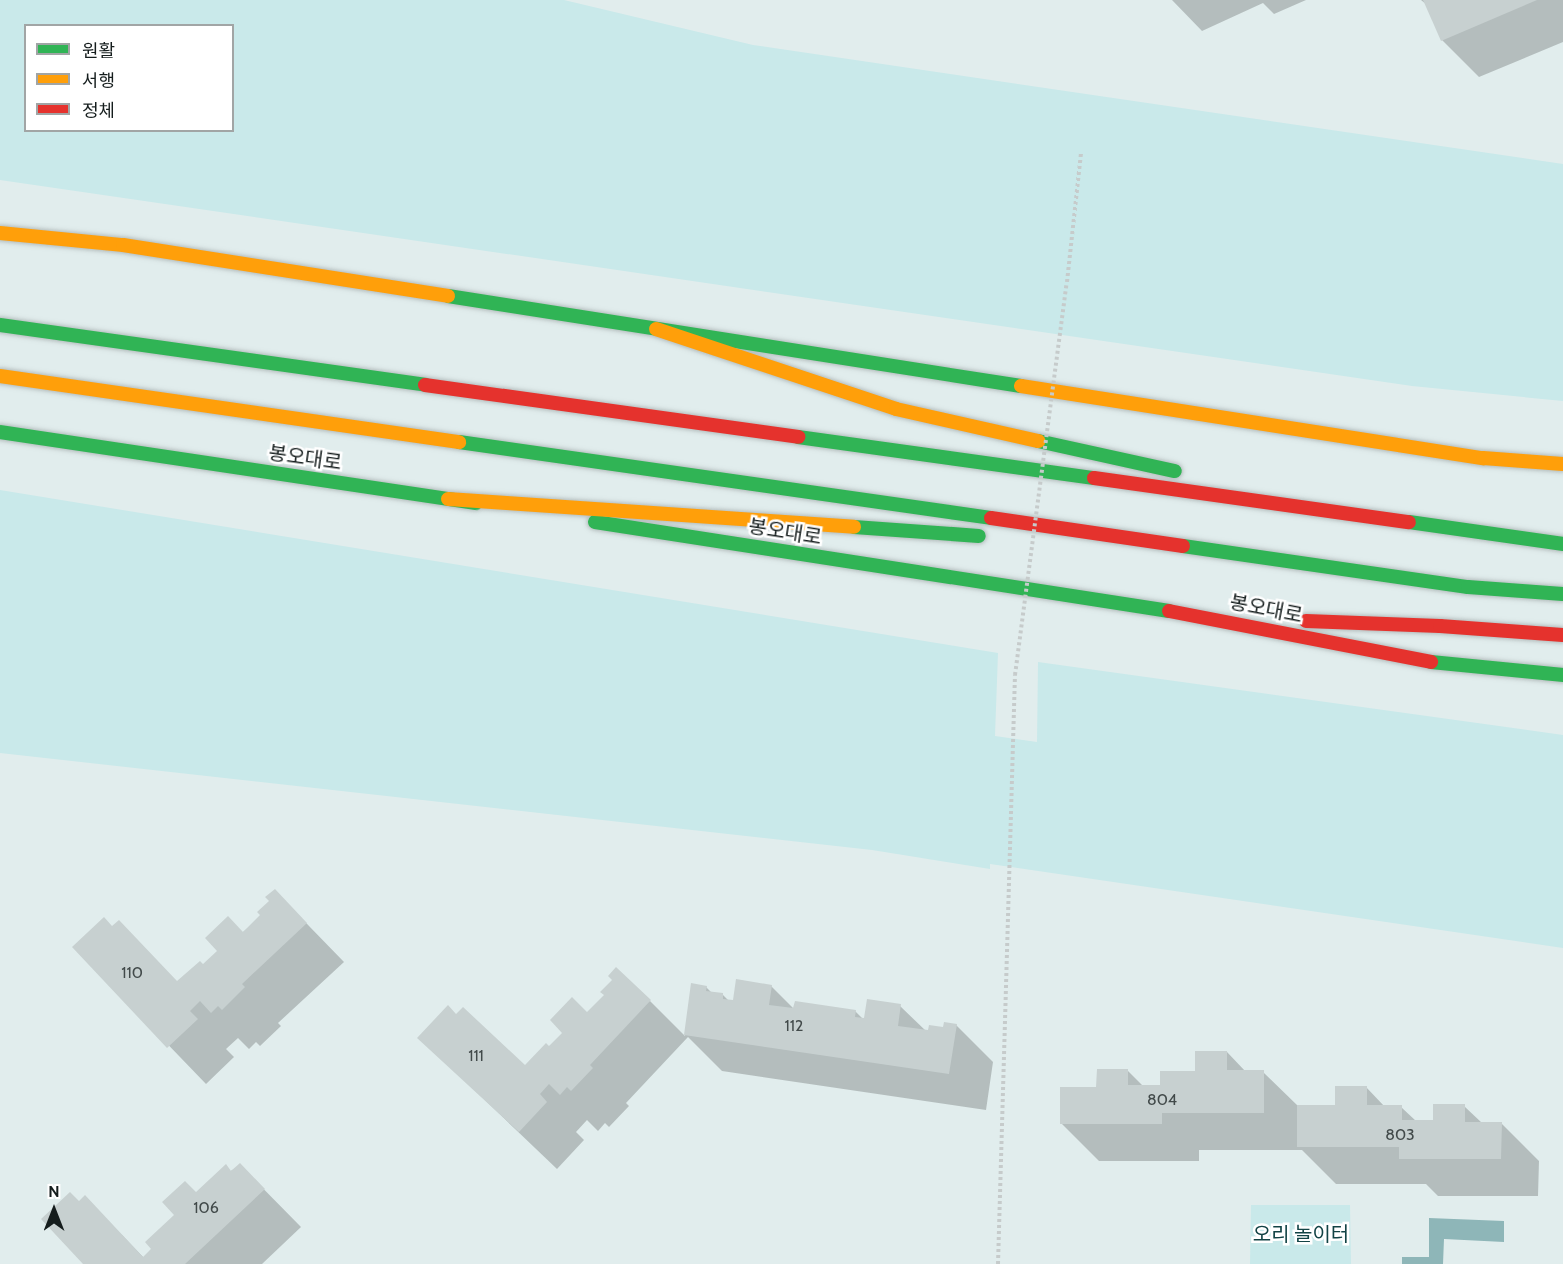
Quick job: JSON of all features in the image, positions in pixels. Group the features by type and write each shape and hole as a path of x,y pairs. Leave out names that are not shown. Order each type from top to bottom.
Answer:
{"main road":[{"path":"0,233 123,245 1483,458 1563,465"},
{"path":"0,325 1563,544"},
{"path":"656,329 896,409 1185,473"},
{"name":"봉오대로","path":"0,376 1468,587 1563,594"},
{"name":"봉오대로","path":"0,432 1211,618 1434,663 1563,675"},
{"path":"1220,481 1416,525"},
{"path":"448,499 988,537"},
{"path":"1094,548 1468,587"},
{"path":"1211,618 1440,626 1563,634"}],"path":[{"path":"998,1264 1015,675 1067,282 1081,153"}],"green space":[{"path":"0,0 564,0 753,45 1563,164 1563,401 1412,386 0,180"},
{"path":"0,490 998,653 995,736 1037,742 1038,662 1563,735 1563,948 990,864 990,869 872,850 0,753"},
{"name":"오리 놀이터","path":"1251,1205 1350,1205 1351,1264 1250,1264"}],"shaded area":[{"path":"1429,1218 1504,1221 1504,1242 1444,1239 1443,1264 1402,1264 1402,1257 1429,1257"}],"building":[{"path":"1423,0 1537,0 1441,41"},
{"path":"275,889 307,923 242,984 245,987 222,1010 218,1006 211,1013 200,1001 190,1011 198,1019 167,1048 72,947 104,917 112,926 119,920 177,981 200,961 203,964 217,951 205,938 228,916 243,932 260,915 257,912 269,901 265,897"},
{"path":"616,967 651,1000 590,1065 593,1068 571,1091 567,1087 560,1095 549,1084 540,1094 547,1102 519,1132 417,1038 448,1005 456,1014 463,1007 525,1065 546,1043 549,1046 562,1033 550,1020 572,997 587,1012 604,995 600,992 612,980 608,976"},
{"path":"736,979 772,985 769,1005 793,1008 795,1001 856,1010 855,1017 864,1018 867,999 901,1004 898,1026 928,1030 929,1025 943,1027 944,1022 957,1024 949,1074 684,1035 691,983 707,986 706,991 723,993 723,999 733,1000"},
{"path":"1195,1051 1227,1051 1227,1070 1264,1070 1264,1113 1162,1113 1162,1124 1060,1124 1060,1087 1096,1087 1097,1069 1128,1069 1128,1085 1160,1085 1160,1071 1195,1071"},
{"path":"1335,1086 1367,1086 1367,1105 1402,1105 1402,1120 1433,1120 1433,1104 1465,1104 1465,1122 1502,1122 1501,1159 1399,1159 1399,1147 1297,1147 1297,1105 1335,1105"},
{"path":"240,1163 265,1189 185,1264 83,1264 41,1219 70,1192 79,1201 85,1195 143,1257 151,1249 145,1242 174,1215 162,1202 185,1181 196,1192 226,1164 231,1171"}],"traffic: fast":[{"path":"448,296 1021,386"},
{"path":"0,325 425,385"},
{"path":"0,432 476,503"},
{"path":"798,437 1094,478"},
{"path":"1038,441 1175,471"},
{"path":"459,442 991,518"},
{"path":"595,522 1169,611"},
{"path":"1409,522 1563,544"},
{"path":"854,527 979,536"},
{"path":"1183,546 1468,587 1563,594"},
{"path":"1431,662 1563,675"}],"traffic: slow":[{"path":"0,233 123,245 448,296"},
{"path":"656,329 896,409 1038,441"},
{"path":"0,376 459,442"},
{"path":"1021,386 1483,458 1563,464"},
{"path":"448,499 854,527"}],"traffic: jam":[{"path":"425,385 798,437"},
{"path":"1094,478 1409,522"},
{"path":"991,518 1183,546"},
{"path":"1169,611 1431,662"},
{"path":"1306,621 1440,626 1563,635"}]}
